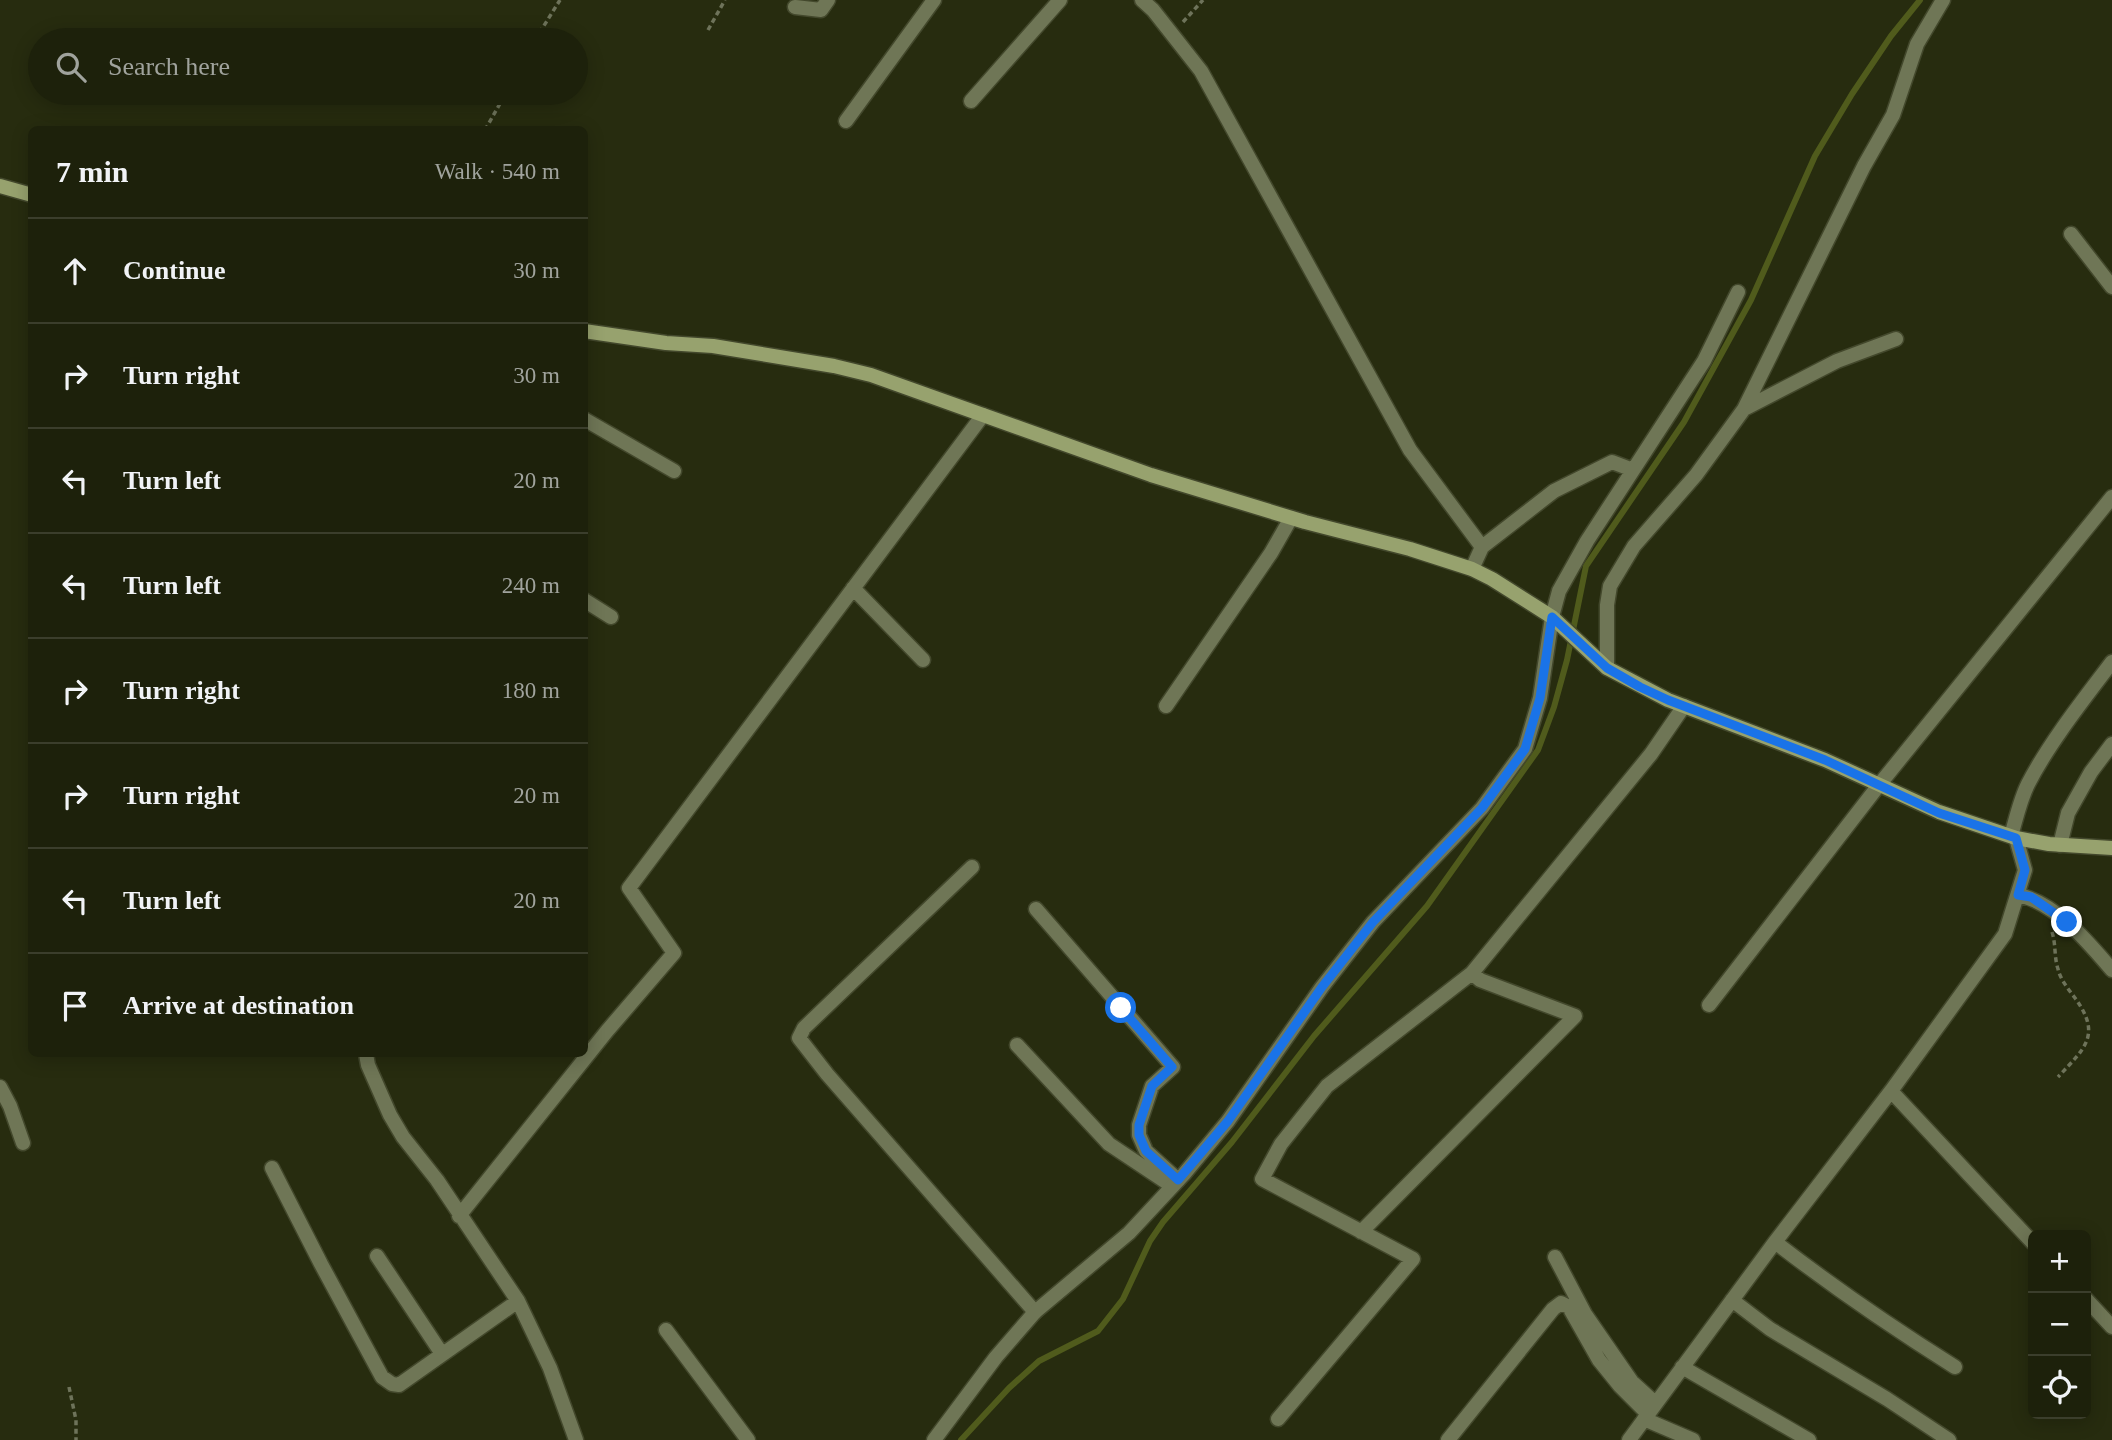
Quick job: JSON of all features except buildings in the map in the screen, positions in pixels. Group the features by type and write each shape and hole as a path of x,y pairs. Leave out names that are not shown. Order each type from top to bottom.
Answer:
{"main road":[{"path":"0,186 28,194"},
{"path":"588,332 666,343 713,345 871,375 1151,475 1472,569 1552,617 1607,668 1640,687 1825,760 1939,813 2014,837 2060,845 2112,848"}],"street":[{"path":"795,7 821,10 828,0"},
{"path":"846,121 934,0"},
{"path":"971,101 1060,0"},
{"path":"1607,668 1607,606 1610,586 1618,570 1634,546 1696,475 1744,409 1864,166 1893,115 1917,44 1943,0"},
{"path":"1145,1 1201,71 1410,450 1482,547"},
{"path":"2071,234 2112,287"},
{"path":"934,1440 996,1357 1035,1312 1129,1233 1175,1183 1228,1121 1322,987 1373,922 1482,808 1525,749 1540,698 1552,617 1559,591 1587,541 1704,361 1738,292"},
{"path":"1744,409 1838,361 1896,339"},
{"path":"588,1055 674,954 629,888 983,415"},
{"path":"588,421 674,471"},
{"path":"1472,569 1482,547 1554,491 1612,462 1633,470"},
{"path":"1709,1005 1880,785 2112,497"},
{"path":"1166,706 1271,553 1291,518"},
{"path":"853,588 923,660"},
{"path":"588,603 611,617"},
{"path":"1629,1440 1775,1242 1891,1091 2005,934 2025,870 2014,837 2022,799 2029,783 2083,700 2112,662"},
{"path":"1278,1419 1413,1259 1262,1179 1281,1144 1327,1086 1472,973 1651,754 1684,706"},
{"path":"2060,845 2068,813 2091,772 2112,744"},
{"path":"972,867 804,1028 799,1038 836,1085 1035,1312"},
{"path":"2018,895 2031,897 2067,922 2112,970"},
{"path":"1036,909 1172,1067 1152,1086 1139,1125 1139,1135 1146,1151 1175,1183"},
{"path":"1362,1232 1575,1016 1480,979 1472,973"},
{"path":"1017,1045 1109,1143 1175,1183"},
{"path":"367,1057 373,1078 403,1137 437,1180 518,1301 550,1368 576,1440"},
{"path":"459,1216 586,1057"},
{"path":"0,1087 23,1143"},
{"path":"1891,1091 2028,1238"},
{"path":"272,1168 382,1377 392,1384 398,1385 518,1301"},
{"path":"1775,1242 1892,1328 1955,1367"},
{"path":"377,1256 442,1354"},
{"path":"1555,1258 1585,1314 1632,1382 1649,1412"},
{"path":"1732,1300 1770,1329 1887,1399 1949,1440"},
{"path":"1448,1440 1553,1309 1561,1303 1569,1307 1600,1360 1620,1386 1649,1412 1693,1440"},
{"path":"2091,1304 2112,1327"},
{"path":"666,1330 748,1440"},
{"path":"1682,1367 1809,1440"}],"path":[{"path":"543,28 560,0"},
{"path":"708,30 725,0"},
{"path":"1172,35 1203,0"},
{"path":"487,126 499,105"},
{"path":"2051,931 2056,944 2057,970 2087,1014 2088,1037 2084,1049 2058,1077"},
{"path":"69,1387 76,1420 76,1440"}],"waterway":[{"path":"961,1440 1009,1388 1039,1361 1098,1331 1123,1299 1150,1241 1163,1222 1232,1142 1314,1036 1427,906 1538,750 1567,660 1586,566 1684,422 1751,300 1815,156 1891,36 1920,0"}],"route":[{"path":"1121,1008 1172,1067 1152,1086 1139,1125 1139,1135 1146,1151 1178,1180 1228,1121 1322,987 1373,922 1482,808 1525,749 1540,698 1552,617 1607,668 1640,687 1825,760 1939,813 2016,838 2025,870 2018,895 2031,897 2067,922"}]}
